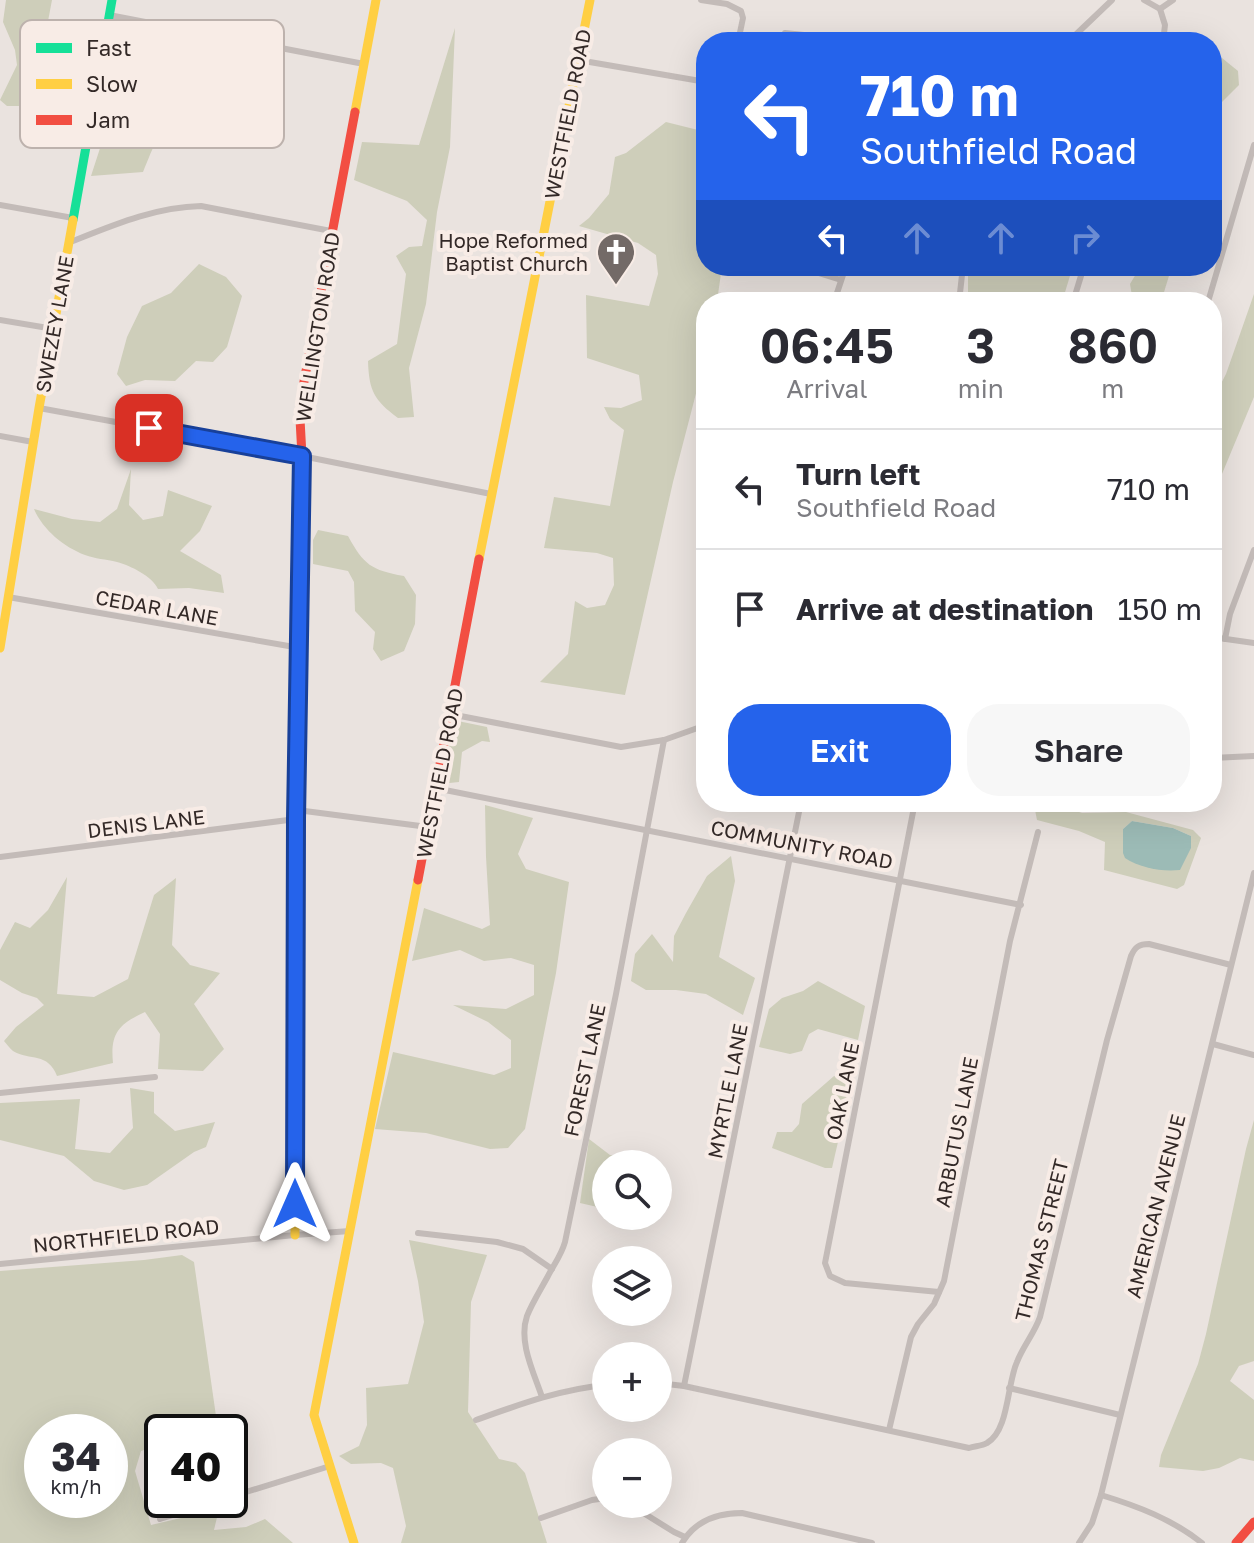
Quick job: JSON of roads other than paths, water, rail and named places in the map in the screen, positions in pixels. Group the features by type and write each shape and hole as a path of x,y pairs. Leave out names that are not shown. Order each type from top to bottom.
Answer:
{"street":[{"name":"SWEZEY LANE","path":"108,20 112,0"},
{"name":"WELLINGTON ROAD","path":"295,1235 300,419 331,231 376,0"},
{"name":"WESTFIELD ROAD","path":"354,1543 314,1415 491,494 590,0"},
{"path":"701,0 727,4 741,11 740,32"},
{"path":"1078,32 1111,0"},
{"path":"1144,0 1160,9 1164,32"},
{"path":"1160,9 1173,0"},
{"path":"109,15 135,20"},
{"path":"284,49 364,64"},
{"path":"578,60 696,80"},
{"path":"1222,254 1254,145"},
{"name":"SWEZEY LANE","path":"0,648 85,148"},
{"path":"0,205 73,218"},
{"path":"68,243 171,208 201,206 331,231"},
{"path":"828,276 841,280"},
{"path":"837,292 842,276"},
{"path":"0,320 54,329"},
{"path":"39,408 491,494"},
{"path":"0,436 33,442"},
{"path":"1225,639 1230,614 1254,550"},
{"name":"CEDAR LANE","path":"8,597 300,648"},
{"path":"1222,639 1254,643"},
{"path":"450,714 621,747 664,740 696,729"},
{"name":"FOREST LANE","path":"542,1397 524,1339 525,1326 527,1316 560,1258 565,1242 664,740"},
{"path":"1222,758 1254,756"},
{"name":"COMMUNITY ROAD","path":"435,788 1021,905"},
{"name":"MYRTLE LANE","path":"684,1386 799,812"},
{"name":"OAK LANE","path":"913,812 825,1263 830,1276 845,1283 939,1292"},
{"name":"DENIS LANE","path":"0,857 296,815 428,827"},
{"name":"ARBUTUS LANE","path":"889,1430 911,1337 934,1304 944,1281 1007,956 1038,832"},
{"name":"AMERICAN AVENUE","path":"1079,1543 1092,1523 1101,1495 1254,873"},
{"name":"THOMAS STREET","path":"672,1385 969,1448 989,1442 1002,1423 1017,1362 1040,1317 1111,1025 1127,964 1135,948 1149,944 1231,965"},
{"path":"1213,1044 1254,1055"},
{"path":"0,1093 155,1077"},
{"name":"NORTHFIELD ROAD","path":"0,1264 350,1231"},
{"path":"418,1233 497,1242 523,1249 552,1269"},
{"path":"476,1420 542,1397 592,1387"},
{"path":"1009,1388 1120,1415"},
{"path":"248,1491 330,1466"},
{"path":"1101,1495 1136,1506 1175,1524 1202,1543"},
{"path":"541,1518 592,1500"},
{"path":"652,1518 684,1540 695,1527 715,1516 742,1513 872,1543"},
{"path":"1236,1543 1254,1522"}],"water":[{"path":"1132,821 1173,828 1191,836 1191,848 1180,870 1151,868 1125,858 1123,829"}],"place":[{"name":"Hope Reformed Baptist Church","path":"616,286"}]}
